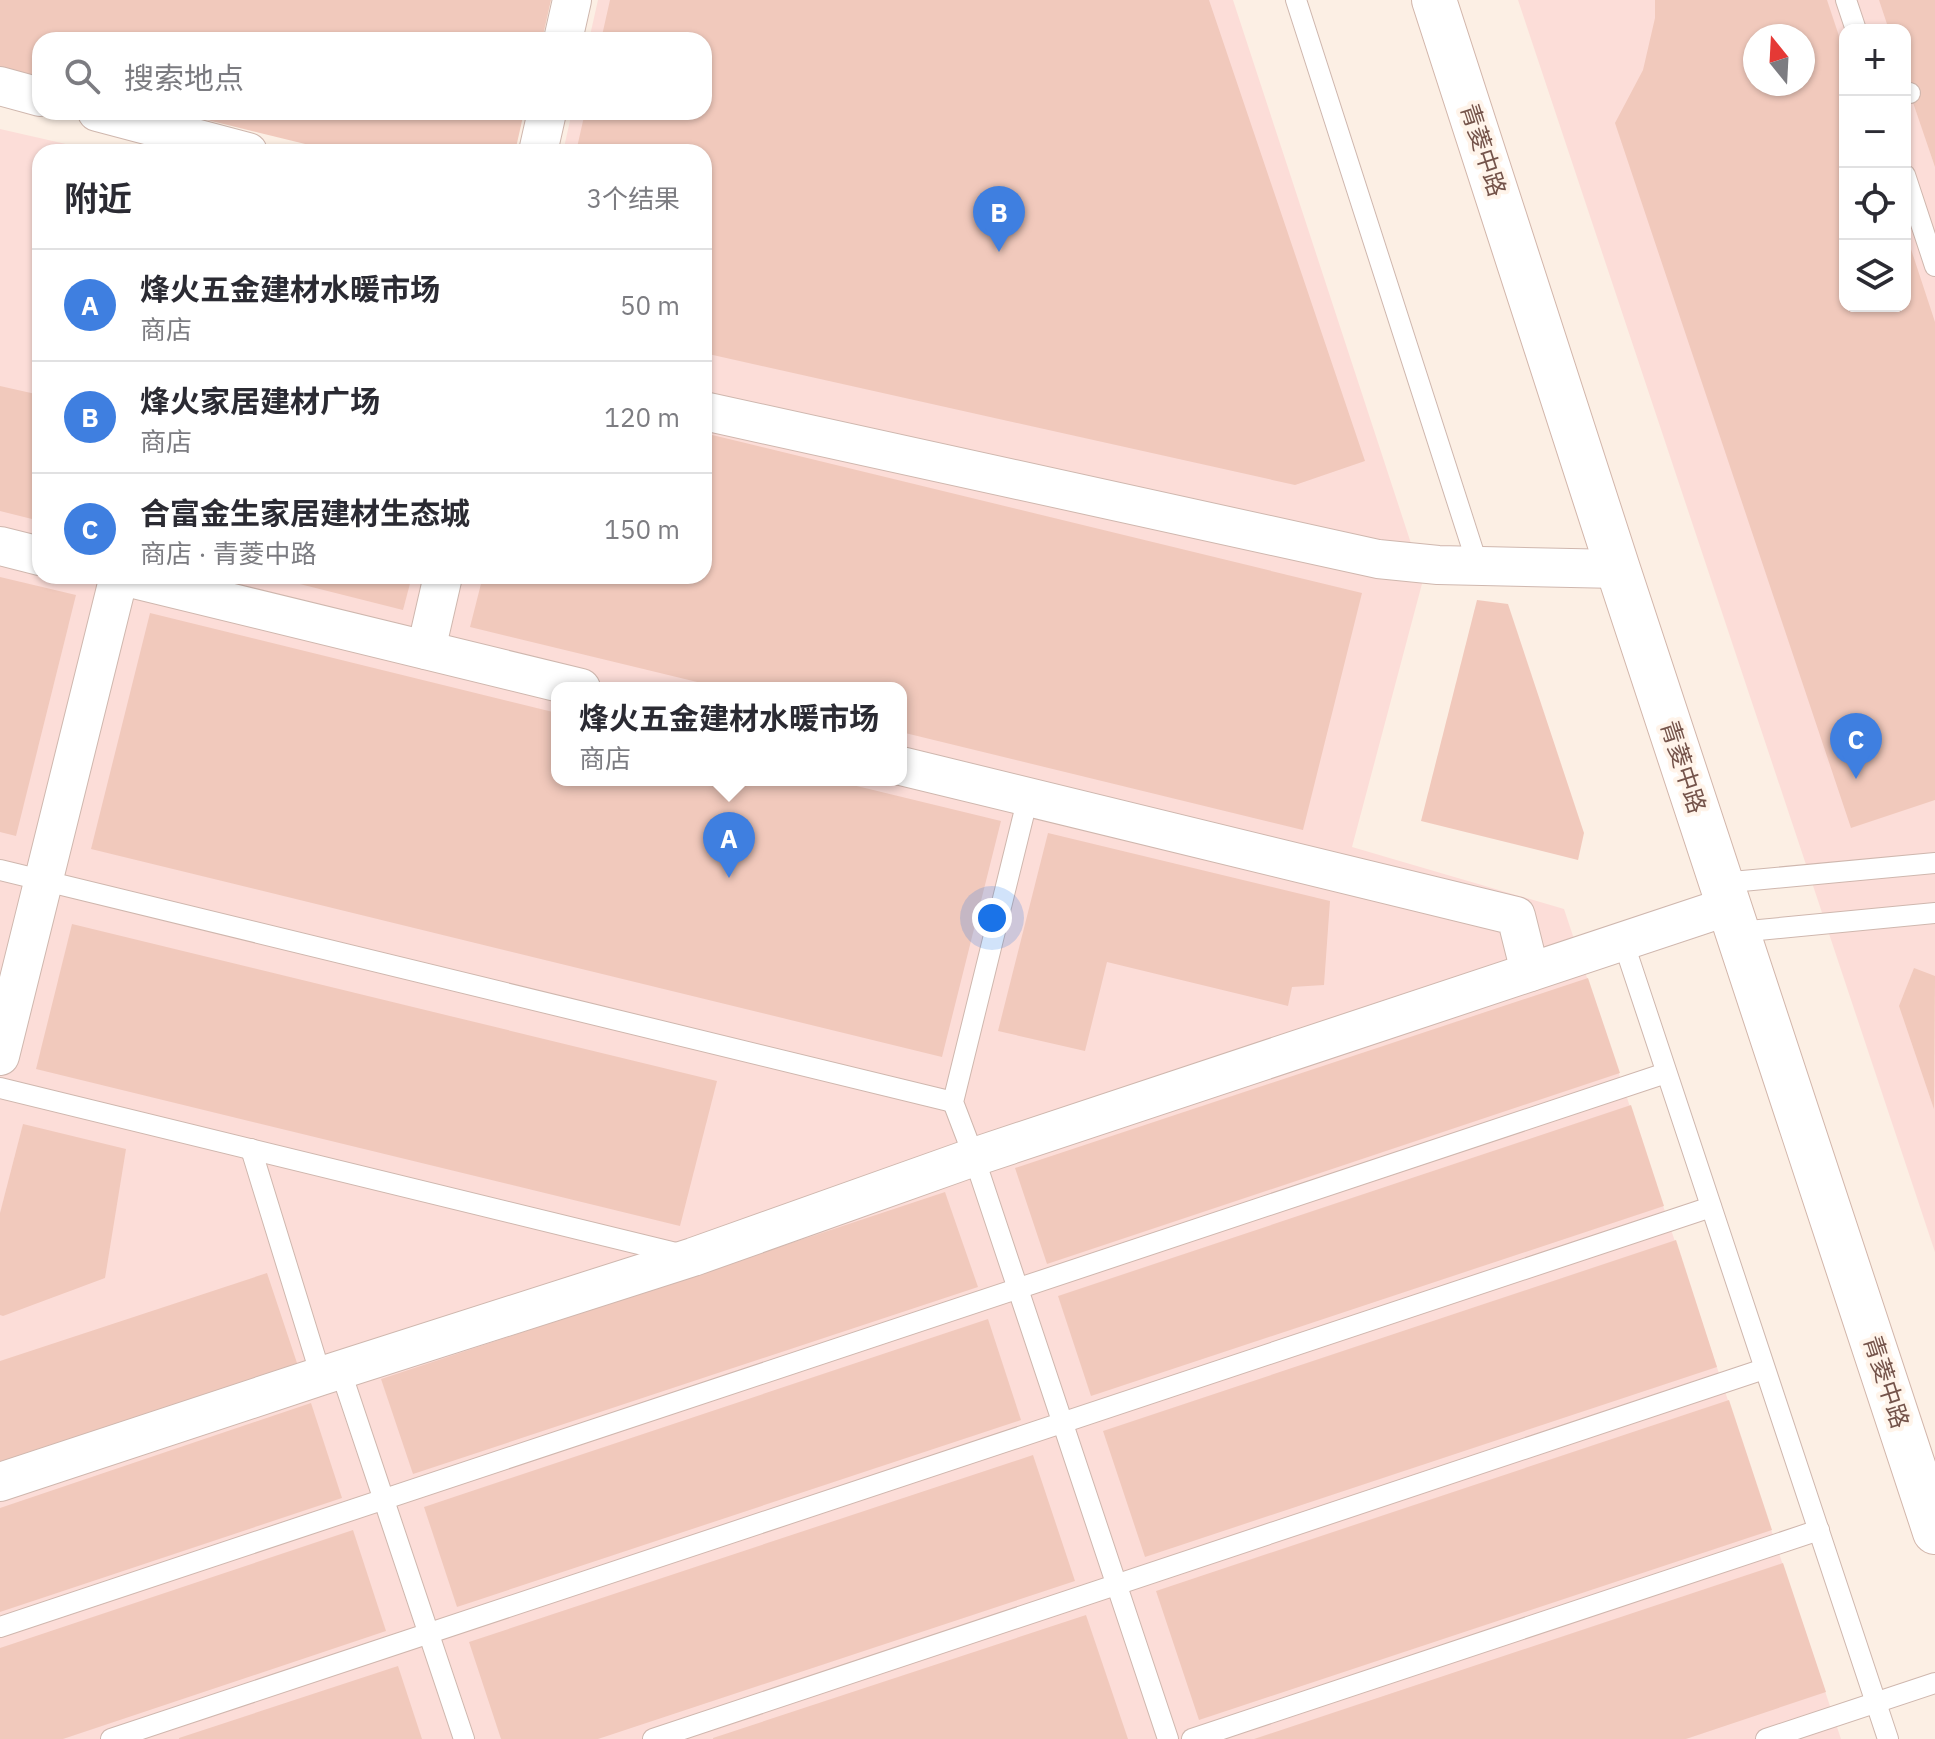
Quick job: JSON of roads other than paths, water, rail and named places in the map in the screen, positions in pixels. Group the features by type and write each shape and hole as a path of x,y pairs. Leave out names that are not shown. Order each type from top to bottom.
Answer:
{"street":[{"path":"565,32 572,0"},
{"name":"青菱中路","path":"1440,2 1618,569 1935,1532"},
{"path":"0,86 32,95"},
{"path":"126,120 213,144"},
{"path":"540,144 545,120"},
{"path":"712,413 1378,559 1478,566 1618,569"},
{"path":"0,546 32,554"},
{"path":"0,1056 125,584"},
{"path":"156,584 557,682"},
{"path":"426,650 441,584"},
{"path":"907,767 1516,916 1530,972"},
{"path":"0,1482 331,1372 693,1257 974,1157 1729,907"}],"lane":[{"path":"1296,0 1478,566"},
{"path":"1846,0 1854,24"},
{"path":"1911,193 1935,266"},
{"path":"1028,797 953,1102 1168,1739"},
{"path":"1729,907 1935,863"},
{"path":"0,870 953,1102"},
{"path":"1729,907 1935,913"},
{"path":"1623,941 1888,1739"},
{"path":"0,1627 1666,1073"},
{"path":"0,1088 693,1257"},
{"path":"251,1149 331,1372 384,1500 464,1739"},
{"path":"111,1739 1711,1207"},
{"path":"653,1739 1764,1369"},
{"path":"1192,1739 1819,1530"},
{"path":"1766,1739 1935,1683"}],"place":[{"name":"烽火家居建材广场","path":"999,252"},
{"name":"合富金生家居建材生态城","path":"1856,779"},
{"name":"烽火五金建材水暖市场","path":"729,878"}]}
